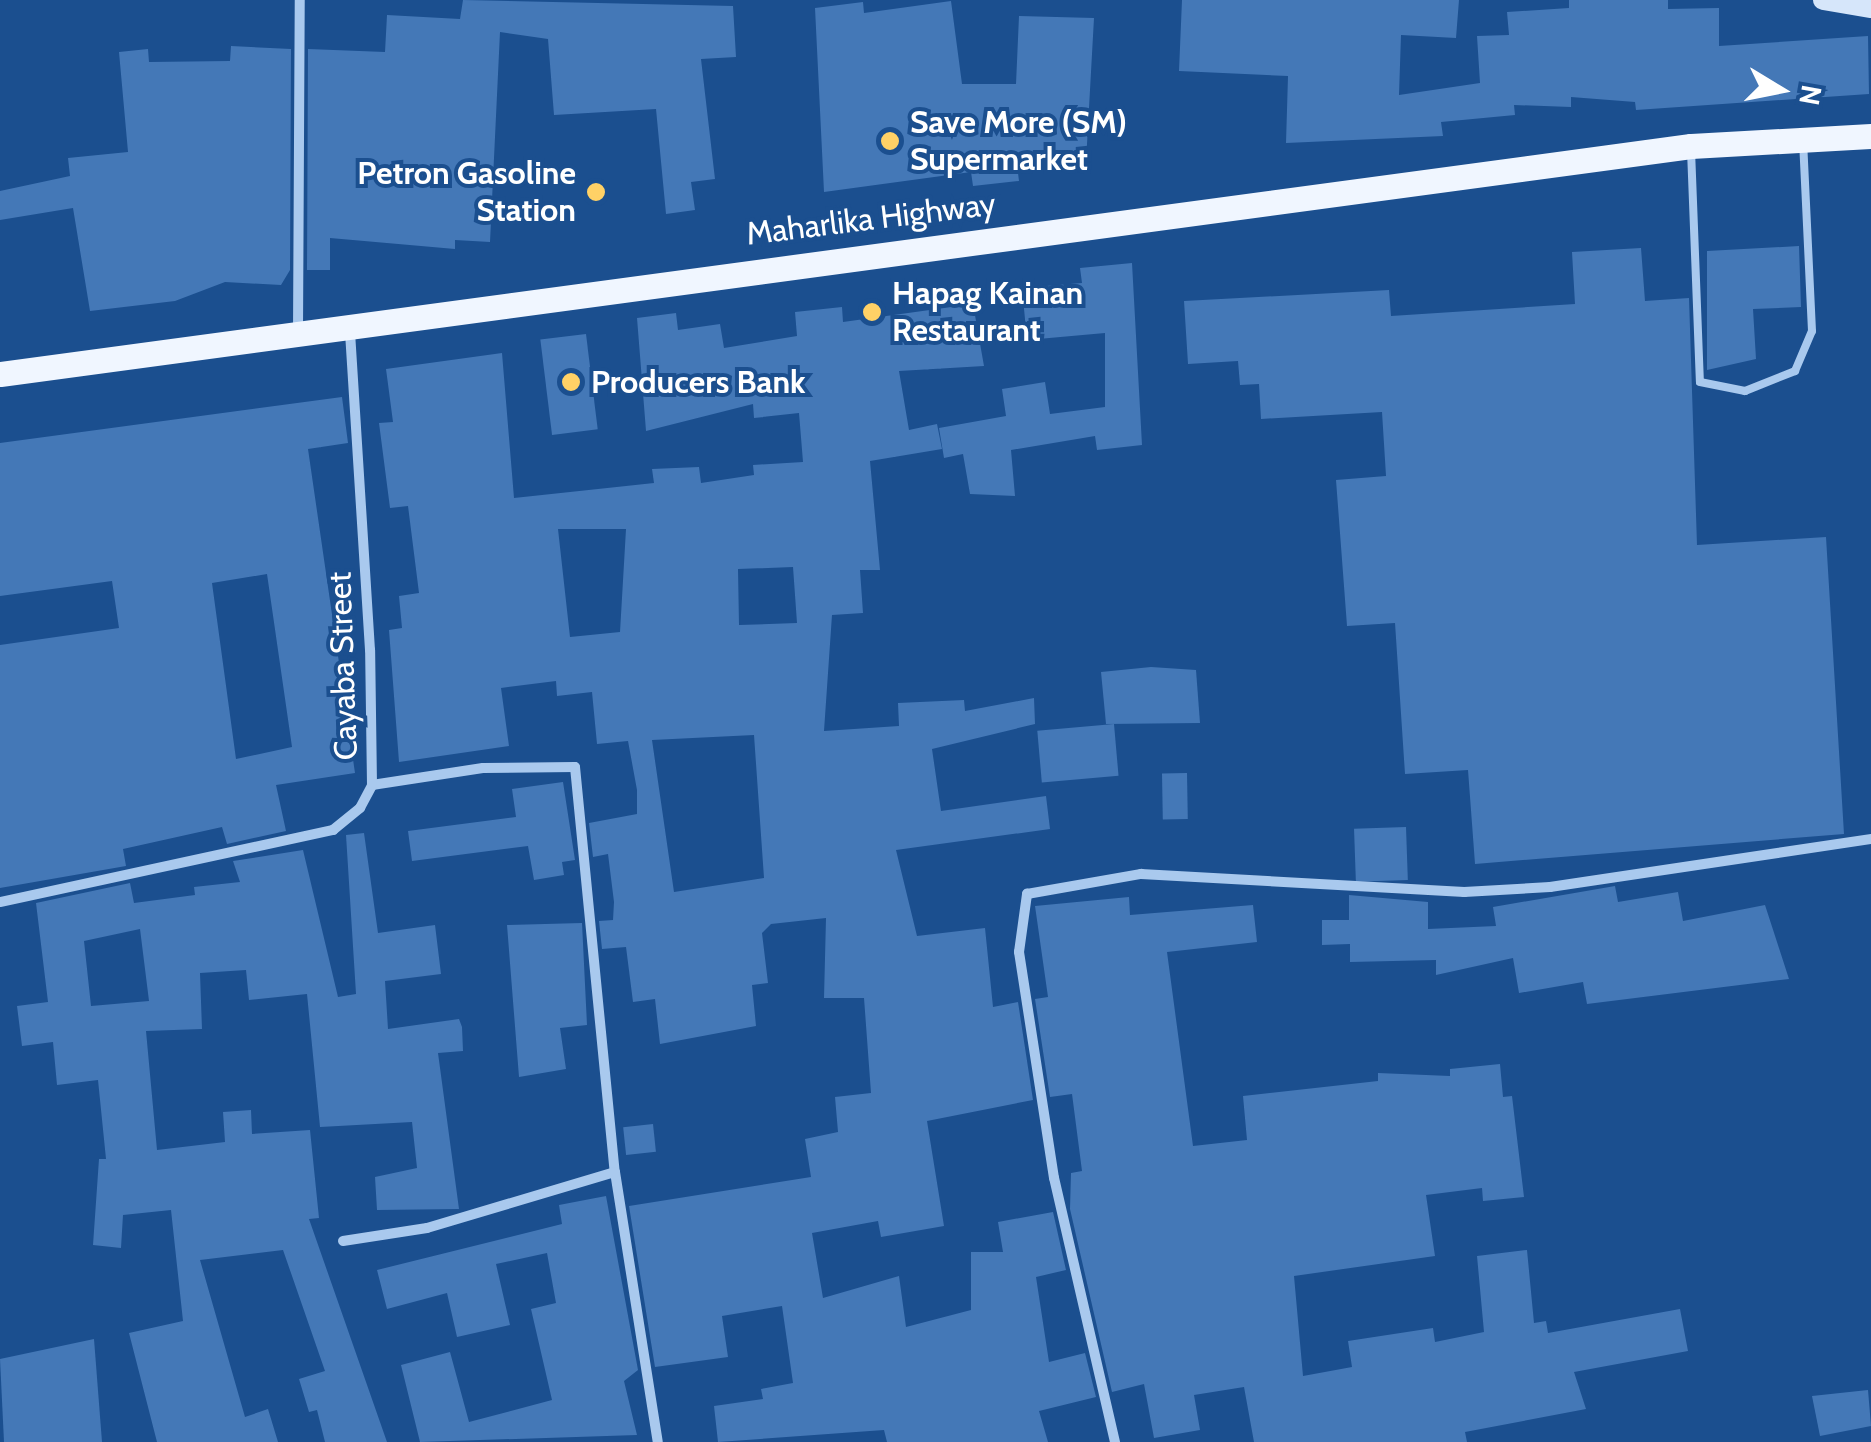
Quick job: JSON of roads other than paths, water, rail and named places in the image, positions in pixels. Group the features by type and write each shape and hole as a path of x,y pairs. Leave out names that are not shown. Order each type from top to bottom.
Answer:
{"main road":[{"name":"Maharlika Highway","path":"0,374 1691,146 1871,136"}],"street":[{"path":"298,332 300,0"},
{"path":"1824,0 1871,8"},
{"name":"Cayaba Street","path":"0,902 332,830 372,785 350,324"},
{"path":"372,785 483,768 575,767 615,1172 658,1442"},
{"path":"1114,1442 1054,1178 1019,952 1027,894 1141,874 1464,892 1550,887 1871,839"},
{"path":"343,1241 426,1228 615,1172"}],"lane":[{"path":"1691,146 1700,382 1745,391 1795,370 1812,332 1803,139"}],"place":[{"name":"Save More (SM) Supermarket","path":"890,141"},
{"name":"Petron Gasoline Station","path":"596,192"},
{"name":"Hapag Kainan Restaurant","path":"872,312"},
{"name":"Producers Bank","path":"571,382"}]}
